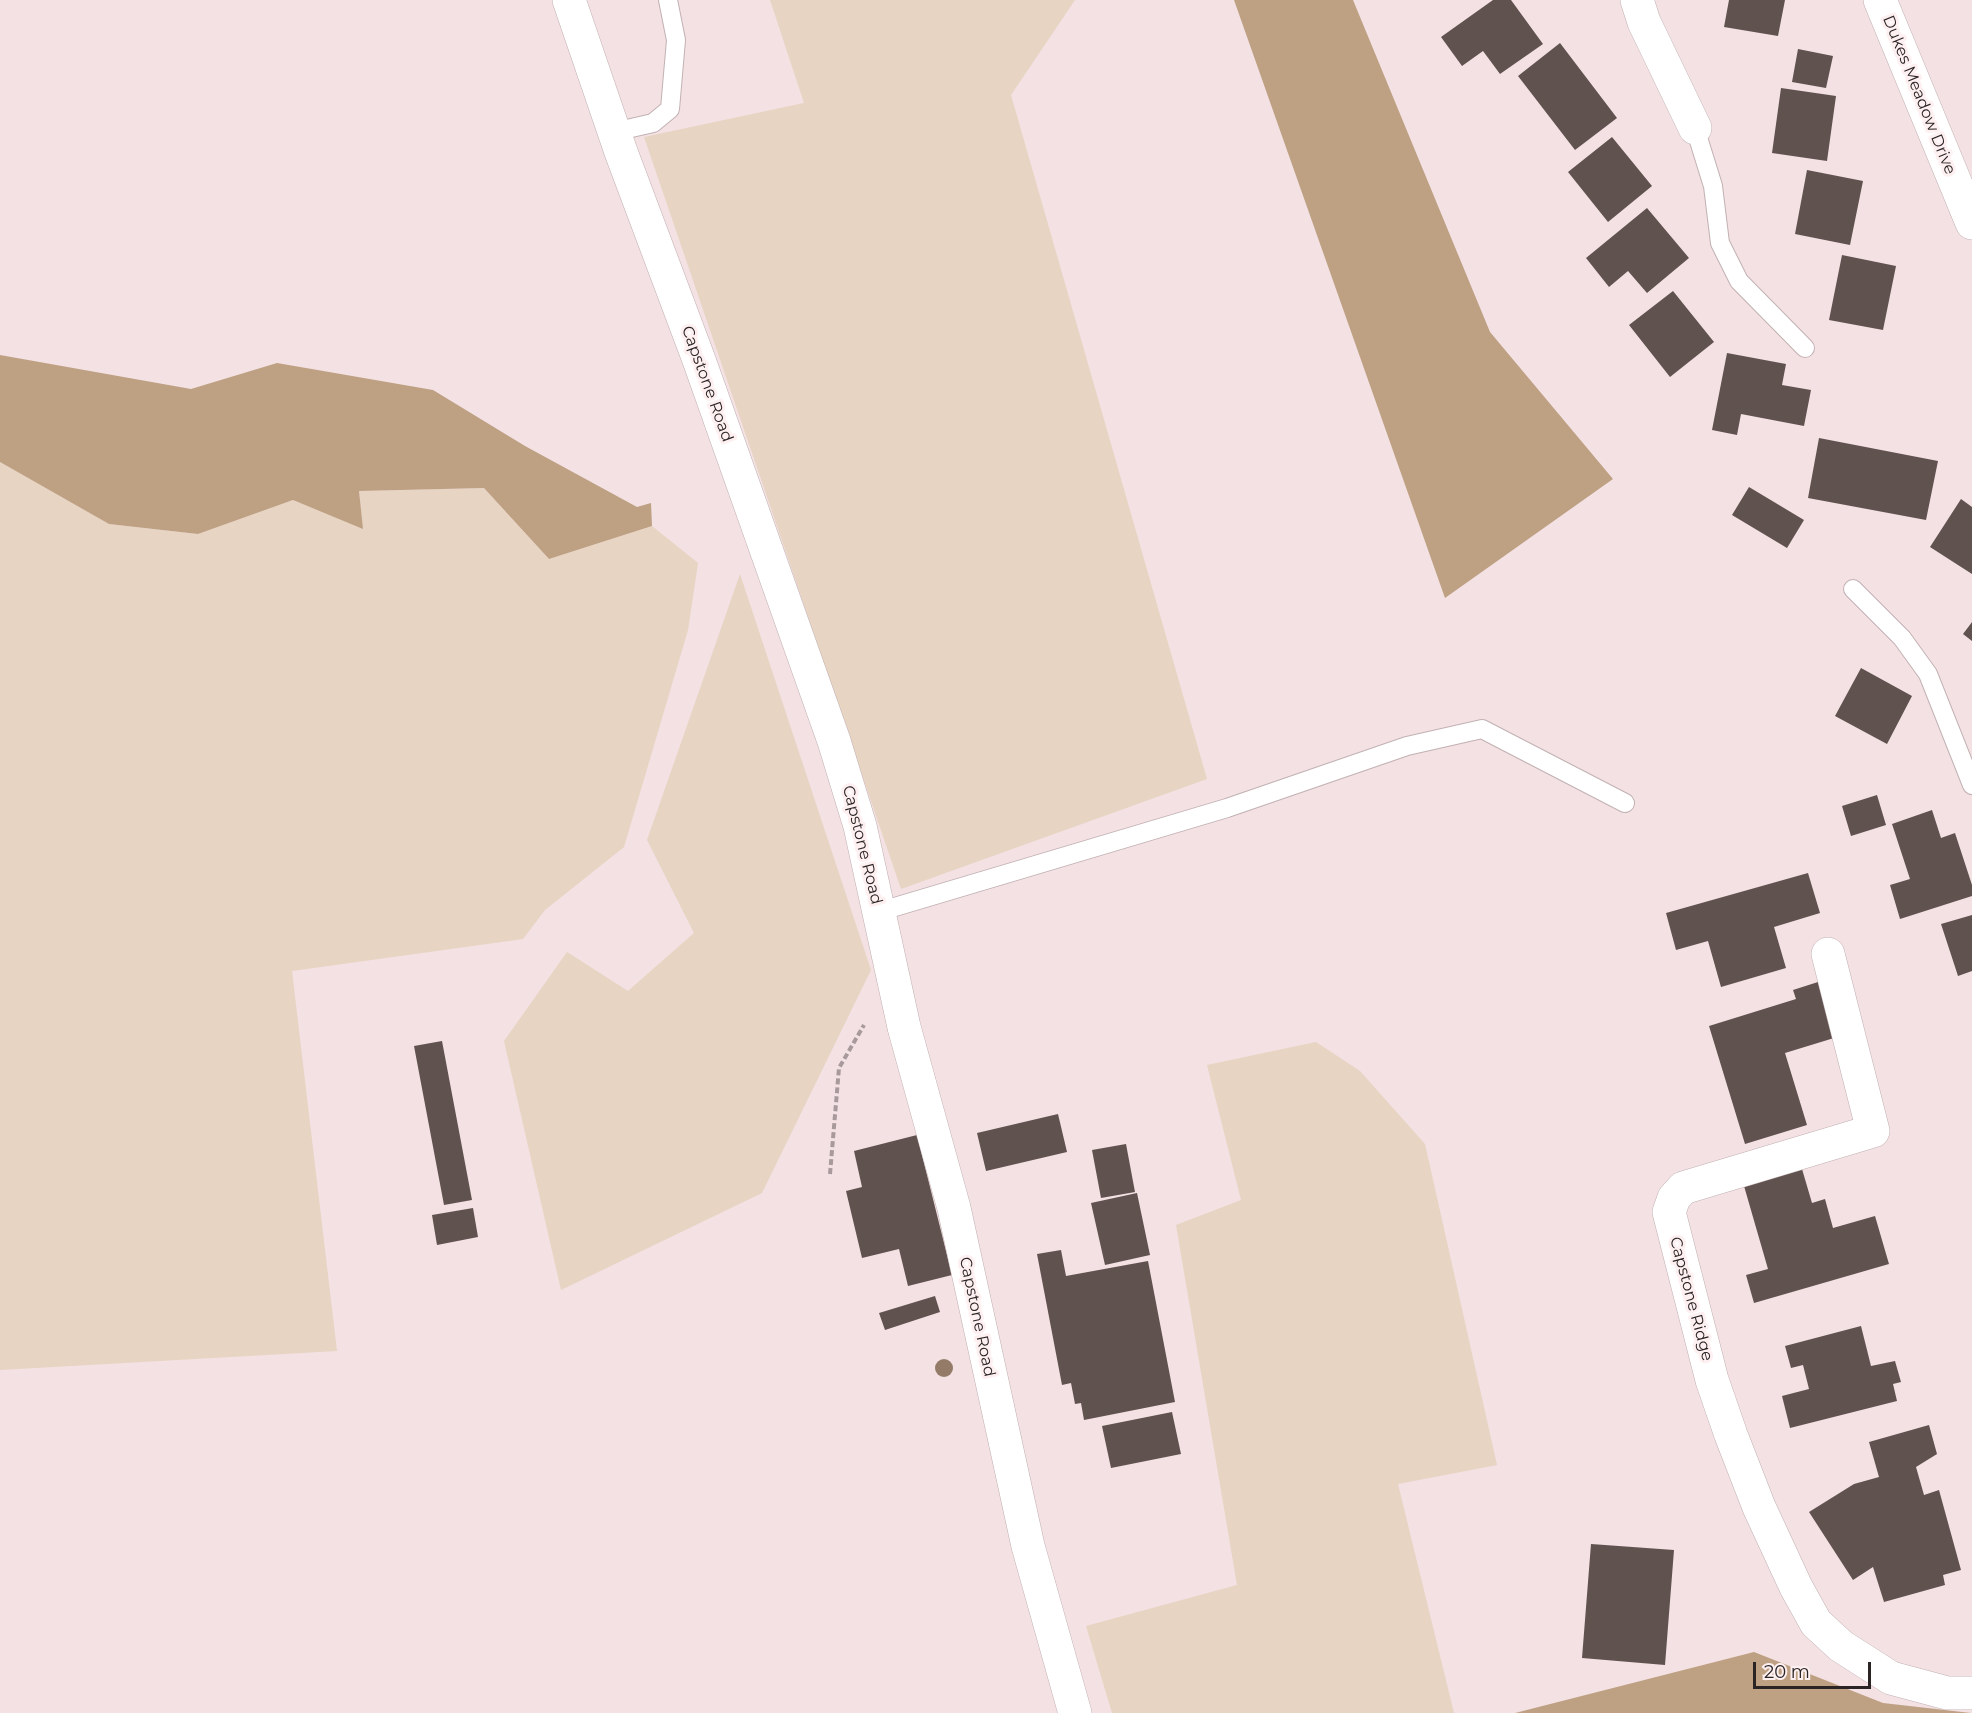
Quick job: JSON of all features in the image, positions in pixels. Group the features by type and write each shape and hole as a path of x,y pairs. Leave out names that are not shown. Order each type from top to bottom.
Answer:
{"street":[{"name":"Capstone Road","path":"569,0 614,132 699,360 834,741 860,826 904,1027 954,1208 1028,1546 1075,1713"},
{"path":"1637,0 1644,22 1695,128"},
{"name":"Dukes Meadow Drive","path":"1880,0 1972,223"},
{"name":"Capstone Ridge","path":"1828,954 1873,1131 1683,1188 1674,1198 1669,1212 1712,1380 1731,1435 1759,1507 1796,1587 1816,1623 1841,1646 1891,1678 1960,1693"}],"lane":[{"path":"614,132 653,123 670,110 676,40 668,0"},
{"path":"1695,128 1713,186 1720,243 1739,280 1805,348"},
{"path":"1852,589 1902,638 1928,674 1972,785"},
{"path":"878,912 1227,808 1407,746 1482,729 1625,803"}],"path":[{"path":"830,1174 839,1068 892,974"}],"shaded area":[{"path":"770,0 1075,0 1011,95 1207,779 901,889 644,137 804,103"},
{"path":"1234,0 1353,0 1490,332 1613,479 1445,598"},
{"path":"0,355 191,389 277,363 433,390 525,446 637,507 651,503 652,526 549,559 484,488 359,491 363,529 293,500 198,534 109,524 0,462"},
{"path":"0,462 109,524 198,534 293,500 362,528 359,491 484,488 549,559 652,526 698,563 688,630 624,847 545,910 523,939 292,971 337,1351 0,1370"},
{"path":"740,574 871,970 762,1193 561,1290 504,1041 567,952 628,991 694,933 647,840"},
{"path":"1316,1042 1360,1071 1425,1144 1497,1465 1398,1484 1454,1713 1112,1713 1086,1626 1237,1585 1176,1225 1241,1200 1207,1065"},
{"path":"1754,1652 1883,1703 1971,1713 1515,1713"}],"building":[{"path":"1493,0 1511,0 1543,44 1500,74 1483,51 1462,66 1441,37"},
{"path":"1729,0 1785,0 1778,36 1724,27"},
{"path":"1560,43 1617,118 1575,150 1518,76"},
{"path":"1798,49 1833,56 1826,88 1792,82"},
{"path":"1781,88 1836,96 1827,161 1772,153"},
{"path":"1612,137 1652,186 1608,222 1568,172"},
{"path":"1807,170 1863,181 1850,245 1795,234"},
{"path":"1647,208 1689,258 1647,293 1628,271 1609,287 1586,258"},
{"path":"1842,255 1896,266 1883,330 1829,320"},
{"path":"1673,291 1714,342 1670,377 1629,325"},
{"path":"1727,353 1786,364 1782,385 1811,390 1804,426 1741,414 1737,435 1712,430"},
{"path":"1819,438 1938,461 1926,520 1808,498"},
{"path":"1749,487 1804,520 1787,548 1732,515"},
{"path":"1961,499 1972,507 1972,574 1930,547"},
{"path":"1972,622 1972,641 1963,634"},
{"path":"1861,668 1912,696 1887,744 1835,716"},
{"path":"1877,795 1886,825 1851,836 1842,806"},
{"path":"1932,810 1941,838 1955,833 1972,885 1972,896 1900,919 1890,885 1910,879 1892,824"},
{"path":"1808,873 1820,913 1774,927 1786,968 1721,987 1708,941 1676,950 1666,913"},
{"path":"1972,915 1972,971 1958,976 1941,924"},
{"path":"1818,982 1834,1038 1785,1053 1807,1125 1745,1144 1709,1026 1796,999 1793,990"},
{"path":"442,1041 472,1200 444,1205 414,1046"},
{"path":"1058,1114 1067,1152 986,1171 977,1133"},
{"path":"917,1135 952,1275 908,1286 899,1249 862,1258 846,1191 862,1187 854,1151"},
{"path":"1126,1144 1135,1192 1101,1198 1092,1150"},
{"path":"1802,1169 1812,1203 1825,1199 1833,1228 1875,1216 1889,1264 1754,1303 1746,1275 1768,1269 1744,1186"},
{"path":"1137,1193 1150,1255 1105,1265 1091,1203"},
{"path":"473,1208 478,1237 437,1245 432,1215"},
{"path":"1061,1250 1066,1276 1148,1261 1175,1402 1084,1420 1081,1403 1075,1404 1071,1383 1062,1385 1037,1254"},
{"path":"935,1296 940,1312 885,1330 879,1313"},
{"path":"1861,1326 1871,1366 1895,1361 1901,1382 1893,1384 1897,1401 1790,1428 1782,1396 1809,1389 1803,1365 1791,1368 1785,1346"},
{"path":"1172,1412 1181,1454 1111,1468 1102,1426"},
{"path":"1929,1425 1937,1454 1916,1467 1924,1495 1939,1490 1961,1570 1943,1575 1945,1585 1884,1602 1873,1567 1853,1580 1809,1512 1854,1484 1879,1477 1869,1442"},
{"path":"1591,1544 1674,1550 1665,1665 1582,1658"}]}
